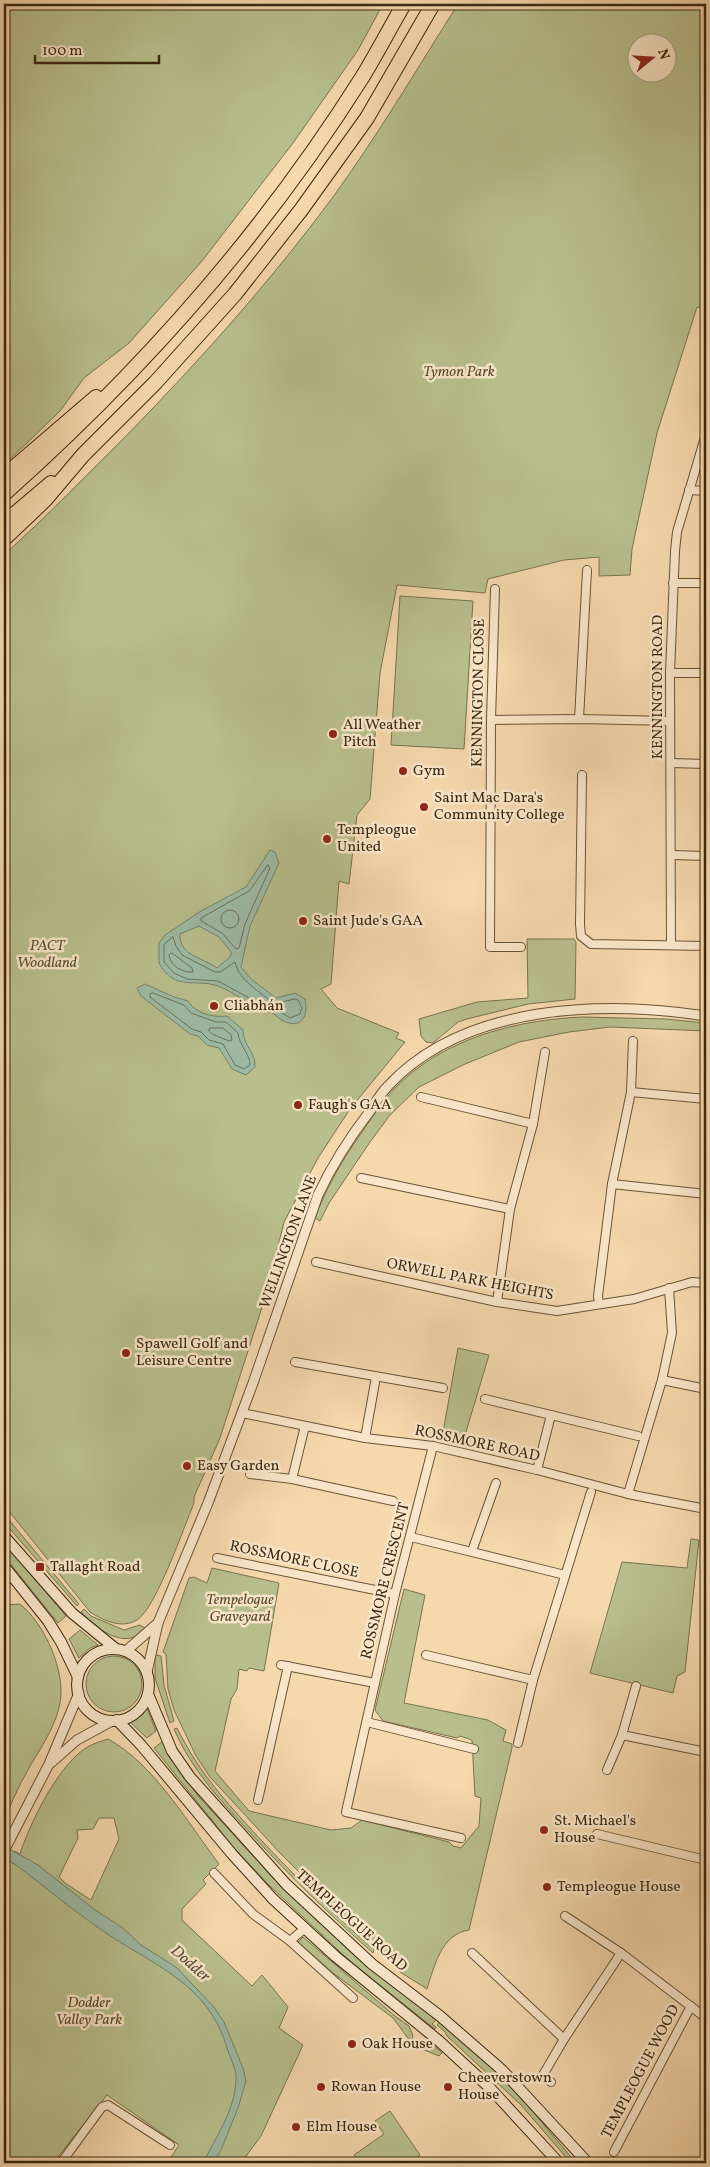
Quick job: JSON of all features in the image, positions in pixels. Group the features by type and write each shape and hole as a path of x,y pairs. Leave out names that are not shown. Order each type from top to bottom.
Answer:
{"highway":[{"path":"4,494 62,442 145,358 203,293 293,178 363,76 404,4"},
{"path":"4,539 45,500 84,455 155,383 235,294 301,210 367,118 433,4"},
{"path":"4,476 81,409 145,358"},
{"path":"4,523 84,455"}],"main road":[{"path":"4,1536 72,1613 121,1650 135,1656 147,1672 148,1694 143,1704 127,1718 114,1721 103,1719 87,1709 78,1693 78,1677 82,1667 92,1656 106,1650 121,1650"},
{"path":"4,1566 48,1621 61,1642 78,1677"},
{"name":"TEMPLEOGUE ROAD","path":"148,1694 172,1751 190,1777 286,1884 372,1964 440,2016 502,2070 588,2163"},
{"path":"114,1721 141,1745 232,1854 273,1899 304,1929 438,2040 490,2088 559,2163"}],"street":[{"name":"KENNINGTON ROAD","path":"671,945 670,672 673,583 677,532 706,434"},
{"path":"689,490 706,491"},
{"path":"579,719 587,570"},
{"path":"673,583 706,583"},
{"name":"KENNINGTON CLOSE","path":"495,589 491,720 490,947 521,947"},
{"path":"670,672 706,673"},
{"path":"491,720 670,721"},
{"path":"671,763 706,764"},
{"path":"582,775 580,924 582,936 591,944 706,946"},
{"path":"672,855 706,856"},
{"name":"WELLINGTON LANE","path":"147,1672 158,1623 210,1498 242,1413 321,1188 331,1167 387,1086 406,1070 445,1044 496,1023 540,1013 611,1009 706,1016"},
{"path":"599,1304 598,1296 612,1184 631,1092 633,1041"},
{"path":"497,1302 510,1209 533,1124 545,1052"},
{"path":"631,1092 706,1100"},
{"path":"421,1097 533,1124"},
{"path":"361,1178 510,1209"},
{"path":"612,1184 706,1194"},
{"name":"ORWELL PARK HEIGHTS","path":"316,1262 497,1302 557,1311 634,1299 692,1282 706,1283"},
{"path":"628,1494 662,1380 672,1333 669,1288"},
{"path":"294,1362 443,1388"},
{"path":"365,1438 376,1377"},
{"path":"662,1380 706,1389"},
{"path":"485,1399 638,1436"},
{"name":"ROSSMORE ROAD","path":"242,1413 365,1438 433,1446 537,1470 628,1494 706,1509"},
{"path":"537,1470 551,1415"},
{"path":"292,1479 305,1426"},
{"name":"ROSSMORE CRESCENT","path":"433,1446 395,1594 346,1812 460,1838"},
{"path":"250,1474 292,1479 393,1501"},
{"path":"472,1551 496,1483"},
{"path":"518,1743 533,1680 590,1492"},
{"path":"411,1537 565,1575"},
{"name":"ROSSMORE CLOSE","path":"217,1558 395,1594"},
{"name":"WELLINGTON LANE","path":"121,1650 158,1623"},
{"path":"426,1655 533,1680"},
{"path":"258,1800 284,1665 375,1683"},
{"path":"607,1770 622,1735 636,1686"},
{"path":"4,1851 13,1829 49,1764 78,1693"},
{"path":"49,1764 77,1740 114,1721"},
{"path":"367,1722 474,1749"},
{"path":"622,1735 706,1751"},
{"path":"597,1834 706,1860"},
{"path":"214,1873 253,1914 290,1941 353,1998"},
{"name":"TEMPLEOGUE WOOD","path":"565,1916 621,1953 706,2018"},
{"path":"290,1941 304,1929"},
{"path":"472,1953 564,2039"},
{"path":"551,2082 543,2075 564,2039 621,1953"},
{"name":"TEMPLEOGUE WOOD","path":"614,2152 692,2006"},
{"path":"61,2163 102,2107 108,2105 170,2145"}],"green space":[{"path":"4,4 383,4 358,50 293,143 202,261 129,343 84,378 60,411 4,465"},
{"name":"Tymon Park","path":"458,4 706,4 706,309 697,307 657,433 632,549 630,575 599,576 599,557 564,560 488,579 485,593 397,585 380,673 370,799 357,815 349,884 339,881 331,984 321,989 337,1008 399,1033 396,1038 405,1042 350,1109 318,1158 284,1222 266,1295 220,1438 194,1497 194,1503 169,1566 153,1600 144,1613 131,1623 113,1623 90,1612 4,1505 4,555 128,434 209,348 285,259 350,174"},
{"path":"400,596 473,601 464,749 391,745"},
{"path":"527,939 574,939 576,942 575,999 528,1004 467,1019 458,1022 433,1043 426,1042 421,1036 419,1019 477,1002 528,998"},
{"path":"582,1017 666,1019 705,1023 706,1031 610,1027 569,1032 519,1042 465,1064 419,1087 390,1115 329,1203 320,1221 315,1218 330,1184 355,1142 388,1096 416,1069 437,1055 459,1044 507,1027 532,1022"},
{"path":"458,1348 489,1355 463,1442 442,1438"},
{"path":"4,1514 79,1604 77,1606 4,1522"},
{"path":"691,1539 699,1540 685,1672 677,1676 673,1693 590,1673 622,1562 687,1568"},
{"path":"4,1543 66,1616 58,1623 4,1556"},
{"name":"Tempelogue Graveyard","path":"212,1568 279,1583 264,1671 249,1668 247,1671 239,1669 237,1689 231,1699 215,1771 249,1811 331,1830 351,1828 362,1820 449,1842 453,1846 461,1848 479,1826 481,1798 475,1796 472,1740 383,1721 375,1710 404,1589 425,1595 404,1703 488,1720 506,1730 503,1741 512,1744 512,1748 469,1930 459,1933 445,1945 436,1962 427,1989 400,1972 280,1853 210,1777 196,1756 174,1710 168,1689 166,1654 163,1652 189,1578 194,1577 207,1583"},
{"path":"20,1604 38,1624 52,1649 60,1677 61,1691 58,1712 51,1729 22,1781 4,1820 4,1605"},
{"path":"84,1609 91,1616 124,1630 140,1625 145,1628 138,1635 129,1638 111,1635 94,1625 81,1612"},
{"path":"80,1630 98,1645 90,1648 79,1658 69,1639"},
{"path":"155,1655 161,1656 164,1685 174,1721 170,1723 155,1678"},
{"path":"114,1656 125,1658 134,1664 140,1673 142,1684 140,1695 134,1704 125,1710 114,1712 103,1710 94,1704 88,1695 86,1684 88,1673 94,1664 103,1658"},
{"path":"147,1708 156,1731 147,1738 130,1722 142,1715"},
{"path":"177,1728 201,1769 229,1805 326,1906 374,1950 373,1953 297,1881 219,1798 181,1744 174,1729"},
{"name":"Dodder Valley Park","path":"108,1739 140,1763 155,1778 219,1864 203,1880 206,1884 182,1909 182,1920 252,1986 262,1975 288,2007 279,2028 303,2045 261,2136 241,2163 167,2163 179,2145 107,2095 53,2163 4,2163 4,1869 14,1851 20,1854 37,1813 63,1770 83,1750","holes":["99,1818 114,1818 119,1839 91,1900 59,1877 78,1838 77,1830 93,1829"]},
{"path":"163,1741 185,1778 199,1797 274,1879 357,1958 436,2020 432,2024 436,2027 435,2029 353,1964 269,1885 235,1849 154,1748"},
{"path":"303,1937 409,2026 413,2036 411,2042 393,2018 333,1973 298,1942"},
{"path":"439,2022 524,2096 535,2114 576,2163 571,2163 521,2105 447,2036 437,2025"},
{"path":"424,2041 430,2042 442,2053 439,2056 417,2047"},
{"path":"390,2111 420,2155 409,2163 360,2163 354,2155 384,2134 375,2121"}],"water":[{"path":"270,850 275,852 279,863 250,926 241,967 251,979 276,998 295,993 305,999 304,1017 299,1023 294,1024 284,1021 271,1012 256,1007 218,986 179,981 172,978 159,963 159,943 165,935 201,911 246,887","holes":["199,926 219,937 232,953 217,968 187,952 183,947 180,934"]},
{"path":"145,984 188,1001 195,1009 205,1014 227,1016 243,1030 245,1040 254,1057 255,1067 246,1075 232,1069 219,1048 207,1045 198,1036 190,1034 141,996 137,988"},
{"path":"4,1846 38,1865 95,1910 123,1928 141,1945 176,1967 213,2006 224,2022 243,2068 246,2081 238,2108 221,2150 213,2163 203,2163 229,2113 235,2091 236,2073 219,2027 207,2008 177,1978 100,1929 16,1865 4,1858"}],"place":[{"name":"All Weather Pitch","path":"333,734"},
{"name":"Gym","path":"403,771"},
{"name":"Saint Mac Dara's Community College","path":"424,807"},
{"name":"Templeogue United","path":"327,839"},
{"name":"Saint Jude's GAA","path":"303,921"},
{"name":"Cliabhán","path":"214,1006"},
{"name":"Faugh's GAA","path":"298,1105"},
{"name":"Spawell Golf and Leisure Centre","path":"126,1353"},
{"name":"Easy Garden","path":"187,1466"},
{"name":"Tallaght Road","path":"40,1567"},
{"name":"St. Michael's House","path":"544,1830"},
{"name":"Templeogue House","path":"547,1887"},
{"name":"Oak House","path":"352,2044"},
{"name":"Rowan House","path":"321,2087"},
{"name":"Cheeverstown House","path":"448,2087"},
{"name":"Elm House","path":"296,2127"}],"park label":[{"name":"PACT Woodland","path":"47,954"}],"water label":[{"name":"Dodder","path":"190,1964"}]}
